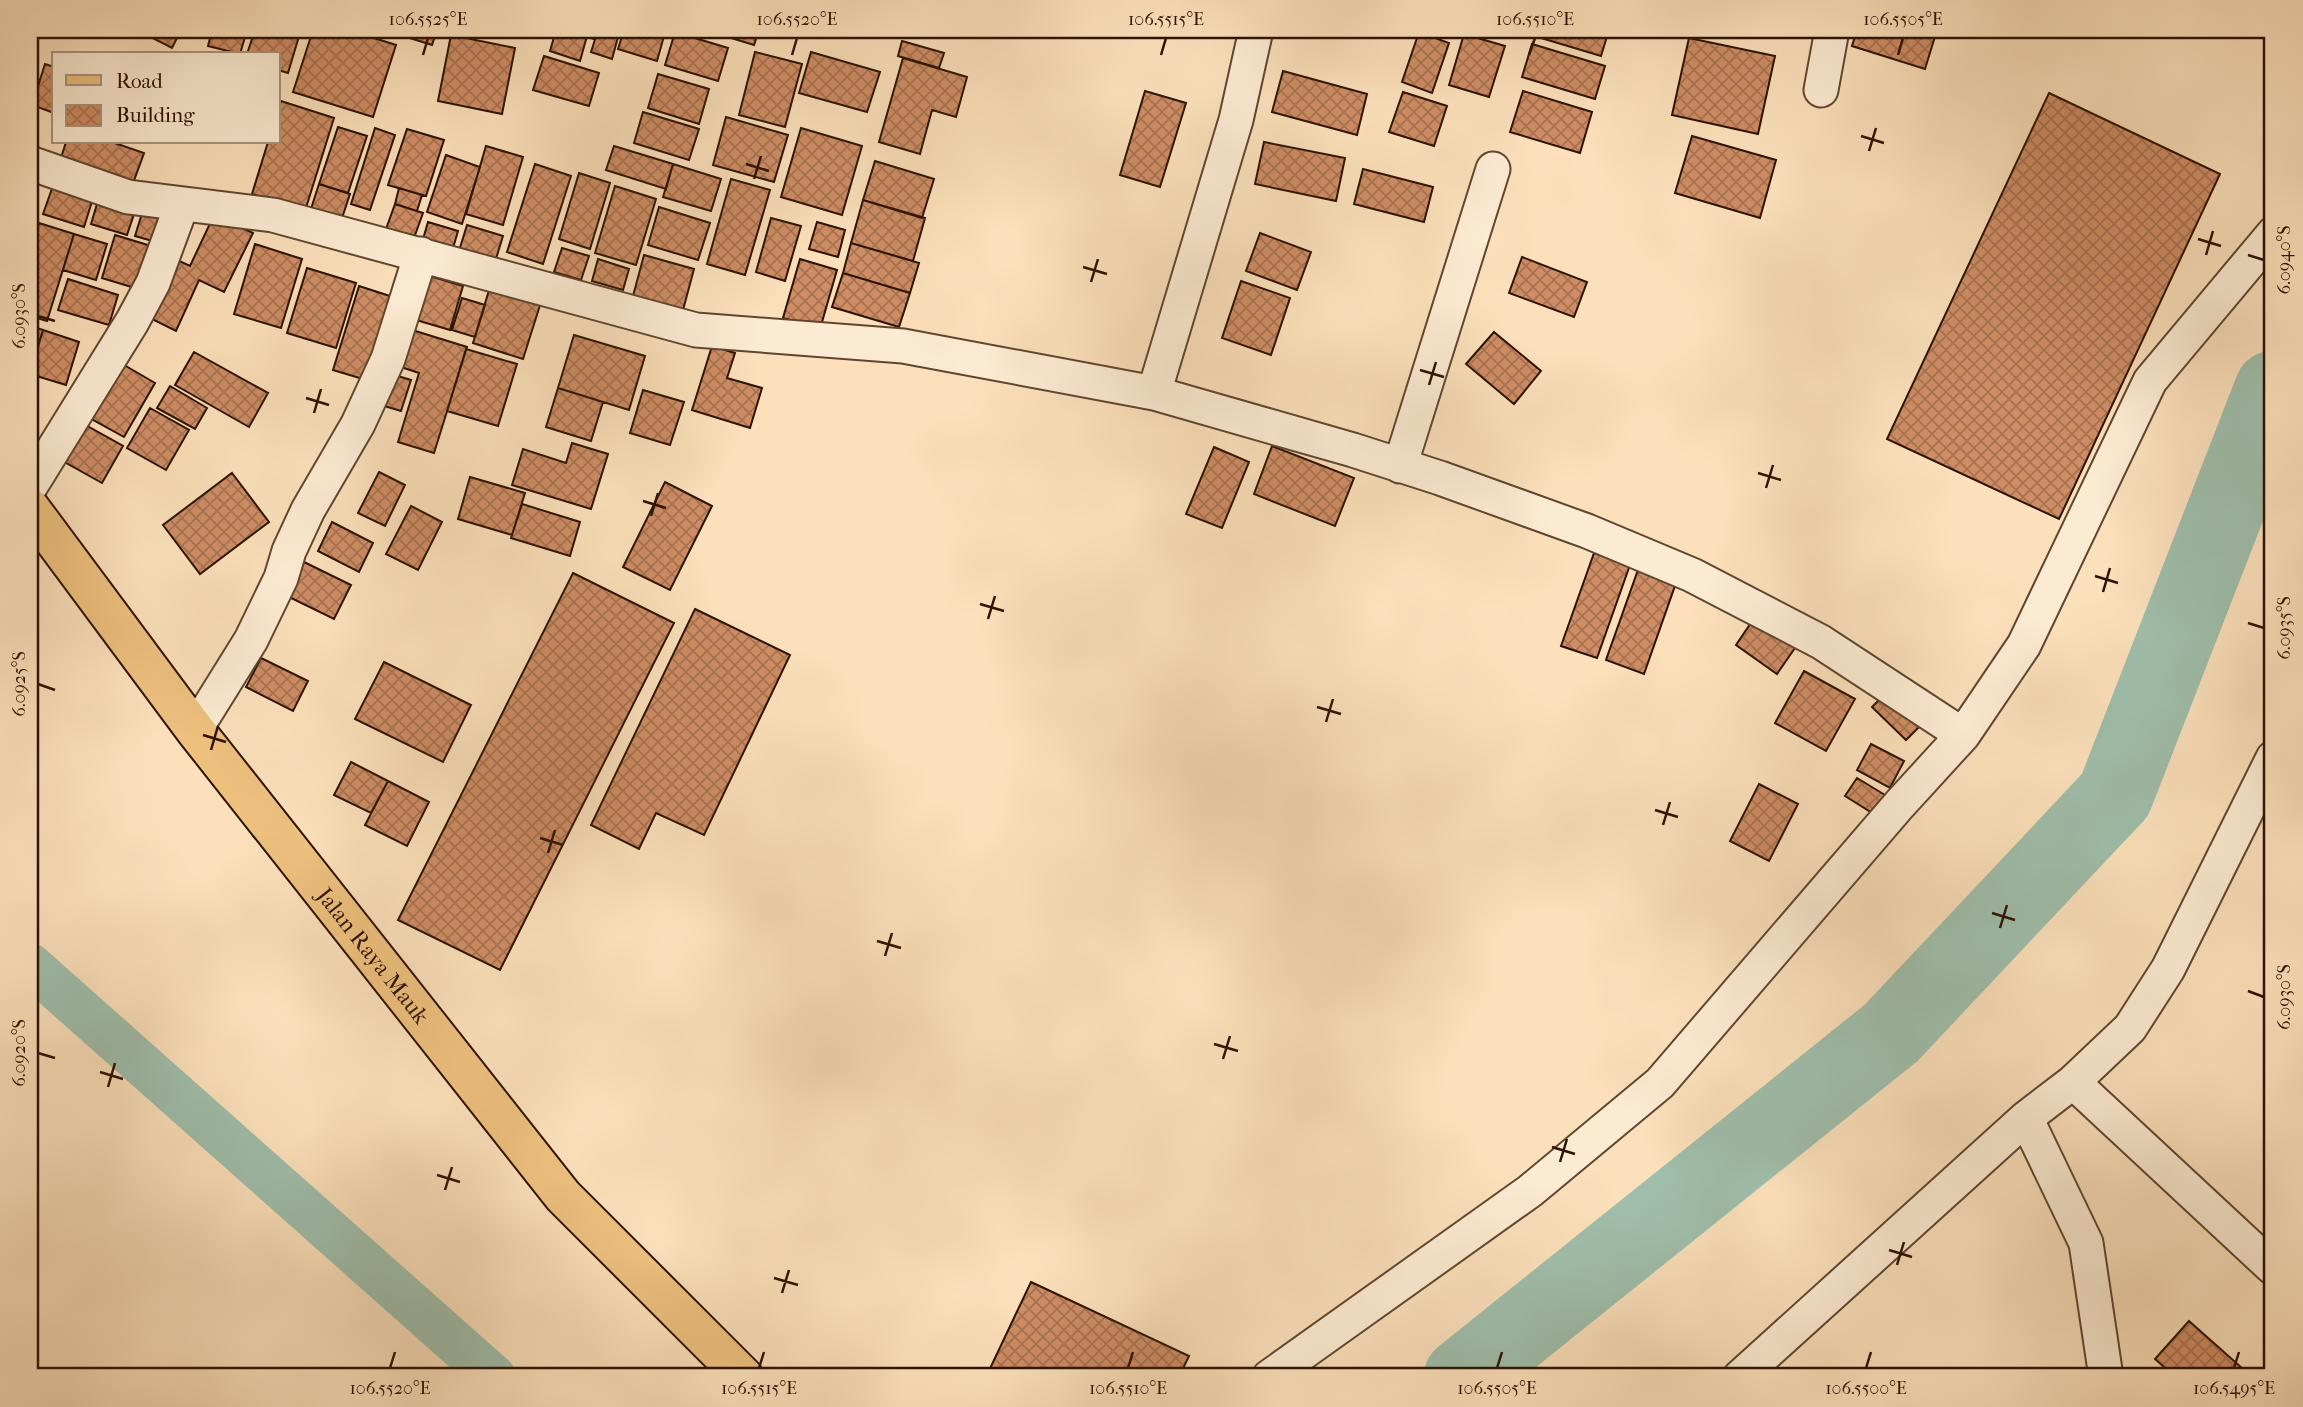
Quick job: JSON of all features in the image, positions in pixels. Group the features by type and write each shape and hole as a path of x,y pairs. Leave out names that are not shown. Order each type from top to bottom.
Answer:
{"main road":[{"name":"Jalan Raya Mauk","path":"30,508 195,730 563,1196 744,1377"}],"street":[{"path":"1154,393 1236,120 1256,30"},
{"path":"1821,90 1832,30"},
{"path":"30,163 128,197 273,215 696,330 903,346 1154,393 1400,466 1587,531 1692,575 1821,642 1963,735"},
{"path":"1400,466 1493,169"},
{"path":"30,487 132,322 153,283 182,204"},
{"path":"1269,1377 1530,1191 1660,1083 1899,805 1963,735 2024,645 2150,382 2273,234"},
{"path":"195,730 251,640 281,578 289,551 308,510 358,424 388,359 421,254"},
{"path":"1740,1377 2026,1118 2073,1083 2130,1028 2168,969 2273,758"},
{"path":"2073,1083 2273,1268"},
{"path":"2026,1118 2086,1243 2106,1377"}],"building":[{"path":"137,30 181,30 172,48"},
{"path":"212,30 247,30 241,52 208,46"},
{"path":"255,30 291,30 300,33 288,73 280,71 280,52 248,52"},
{"path":"313,30 349,30 396,45 373,117 293,92"},
{"path":"384,30 437,30 432,45"},
{"path":"556,30 587,36 580,61 550,51"},
{"path":"565,30 597,30 594,39"},
{"path":"598,30 620,30 612,59 591,52"},
{"path":"624,30 644,30 664,36 657,61 618,49"},
{"path":"644,30 667,30 665,36"},
{"path":"705,30 759,30 754,45"},
{"path":"1609,30 1601,56 1521,32"},
{"path":"1857,30 1937,30 1925,69 1852,46"},
{"path":"675,32 728,48 718,81 665,65"},
{"path":"1419,32 1449,43 1432,93 1402,82"},
{"path":"1464,34 1505,46 1489,97 1449,85"},
{"path":"451,35 515,48 502,114 438,101"},
{"path":"1689,38 1775,56 1758,134 1672,115"},
{"path":"902,41 944,53 939,68 898,56"},
{"path":"1532,44 1605,66 1595,99 1522,77"},
{"path":"755,52 802,64 785,127 739,115"},
{"path":"811,52 880,72 867,112 799,93"},
{"path":"544,56 599,73 589,106 533,90"},
{"path":"903,58 967,77 956,117 932,110 920,154 879,142"},
{"path":"45,64 52,66 52,112 32,105"},
{"path":"1283,71 1367,94 1357,135 1272,112"},
{"path":"658,74 709,89 699,124 648,108"},
{"path":"1145,91 1186,103 1160,187 1120,175"},
{"path":"1523,91 1592,112 1580,153 1510,132"},
{"path":"1403,92 1447,106 1434,146 1389,132"},
{"path":"2049,93 2220,174 2059,519 1887,439"},
{"path":"281,101 334,118 305,211 252,194 267,144 280,144"},
{"path":"643,112 699,129 689,160 634,143"},
{"path":"726,117 788,135 774,182 713,165"},
{"path":"338,127 367,136 348,193 319,184"},
{"path":"375,128 395,135 370,210 351,204"},
{"path":"801,128 862,146 842,215 781,197"},
{"path":"407,129 444,140 426,196 388,185"},
{"path":"1692,136 1776,160 1760,218 1675,193"},
{"path":"1264,142 1345,158 1336,201 1255,184"},
{"path":"65,144 118,144 144,153 132,186 60,161"},
{"path":"486,146 523,157 503,225 466,214"},
{"path":"614,146 673,164 666,189 606,170"},
{"path":"446,155 480,167 462,224 427,212"},
{"path":"875,161 934,179 922,218 863,200"},
{"path":"535,164 571,176 543,264 507,252"},
{"path":"673,164 721,179 711,211 663,197"},
{"path":"1363,169 1433,187 1424,222 1354,204"},
{"path":"579,173 610,183 590,249 559,239"},
{"path":"731,179 770,190 745,275 707,264"},
{"path":"54,183 94,195 84,227 43,214"},
{"path":"319,184 350,194 340,224 309,215"},
{"path":"615,186 656,199 636,265 595,253"},
{"path":"399,188 422,195 417,211 395,204"},
{"path":"100,194 137,205 127,235 91,224"},
{"path":"863,200 925,218 913,261 851,243"},
{"path":"395,204 423,213 414,238 386,229"},
{"path":"144,207 172,215 163,244 135,236"},
{"path":"659,207 710,223 698,260 648,245"},
{"path":"214,215 253,233 224,292 199,280 176,331 146,316 173,258 190,266"},
{"path":"771,218 801,226 785,281 756,272"},
{"path":"428,222 458,231 451,255 421,246"},
{"path":"817,222 845,230 838,257 809,249"},
{"path":"39,223 74,234 47,321 30,316 30,253"},
{"path":"467,225 503,236 495,262 459,251"},
{"path":"1260,233 1311,252 1297,290 1246,271"},
{"path":"74,234 107,244 96,280 63,270"},
{"path":"115,235 151,246 138,289 102,278"},
{"path":"851,243 919,263 910,293 843,273"},
{"path":"255,244 302,259 281,328 234,314"},
{"path":"562,248 589,256 581,280 554,272"},
{"path":"644,255 694,269 683,310 633,296"},
{"path":"1522,257 1587,282 1574,317 1509,293"},
{"path":"598,259 629,269 623,290 592,281"},
{"path":"800,259 837,270 820,329 783,318"},
{"path":"307,268 356,283 336,348 287,333"},
{"path":"420,273 463,286 450,330 406,317"},
{"path":"843,273 910,293 899,327 832,307"},
{"path":"68,279 118,295 109,325 58,310"},
{"path":"1241,281 1290,298 1271,355 1222,338"},
{"path":"359,286 399,299 373,382 333,370"},
{"path":"490,287 541,302 523,359 473,343"},
{"path":"462,298 485,305 475,337 452,330"},
{"path":"30,326 43,330 30,371"},
{"path":"409,329 467,347 434,453 398,442 419,373 398,366"},
{"path":"43,330 79,342 66,385 30,374"},
{"path":"1494,332 1541,371 1514,404 1466,364"},
{"path":"574,335 645,356 629,410 558,388"},
{"path":"712,346 735,353 727,378 762,388 750,428 692,410"},
{"path":"466,349 517,364 498,426 447,411"},
{"path":"194,352 268,393 249,427 175,385"},
{"path":"119,362 155,383 124,437 88,417"},
{"path":"391,374 411,380 401,411 381,405"},
{"path":"170,386 207,408 195,429 157,408"},
{"path":"558,388 603,402 591,441 546,427"},
{"path":"643,390 684,402 670,445 630,433"},
{"path":"150,408 189,430 166,470 127,448"},
{"path":"82,423 123,446 102,483 61,460"},
{"path":"572,443 608,454 591,509 512,485 523,449 566,463"},
{"path":"1272,446 1354,478 1335,526 1254,494"},
{"path":"1214,447 1249,462 1222,528 1186,514"},
{"path":"379,472 405,485 385,526 358,513"},
{"path":"232,473 269,522 200,574 163,525"},
{"path":"470,477 525,493 512,535 458,519"},
{"path":"665,482 712,506 670,590 623,567"},
{"path":"522,504 580,522 570,556 511,538"},
{"path":"411,506 442,522 418,570 386,554"},
{"path":"332,522 373,543 359,572 318,551"},
{"path":"1594,553 1630,565 1597,658 1561,646"},
{"path":"302,561 351,585 334,619 285,595"},
{"path":"1639,567 1677,580 1644,674 1606,660"},
{"path":"573,573 674,623 500,970 398,920"},
{"path":"695,609 790,655 704,835 656,813 639,849 591,825"},
{"path":"1755,617 1797,645 1777,674 1736,645"},
{"path":"261,658 308,681 293,711 246,687"},
{"path":"384,662 471,705 443,762 355,719"},
{"path":"1804,671 1855,699 1826,751 1775,723"},
{"path":"1889,690 1923,723 1906,740 1872,707"},
{"path":"1871,744 1904,761 1890,788 1857,770"},
{"path":"351,762 388,781 371,813 334,795"},
{"path":"1857,778 1885,795 1874,814 1845,796"},
{"path":"388,781 429,802 407,846 365,825"},
{"path":"1759,784 1798,804 1769,861 1730,841"},
{"path":"1031,1282 1189,1356 1179,1377 986,1377"},
{"path":"2189,1321 2252,1377 2175,1377 2155,1359"}],"waterway":[{"path":"1462,1377 1891,1033 2115,795 2273,389"},
{"path":"30,965 494,1377"}]}
